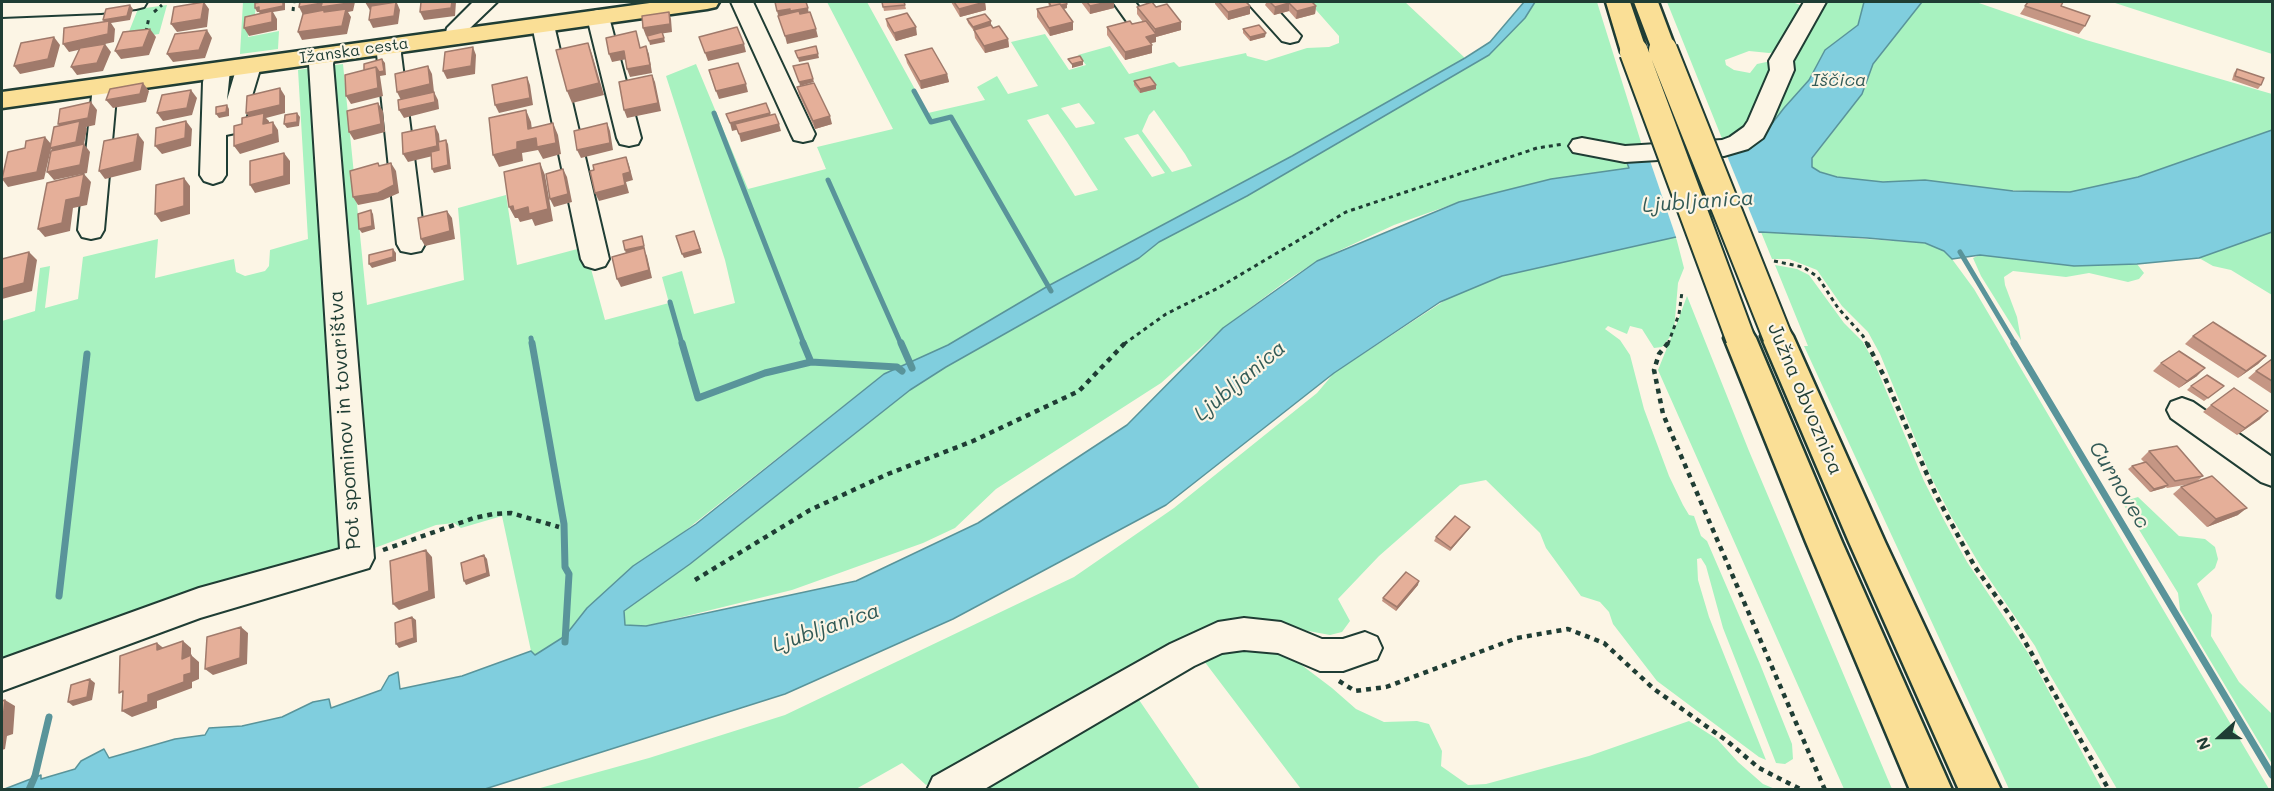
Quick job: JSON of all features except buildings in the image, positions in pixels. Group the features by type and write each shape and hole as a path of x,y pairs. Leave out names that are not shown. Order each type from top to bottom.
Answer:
{"main road":[{"name":"Ižanska cesta","path":"2,100 707,2"},
{"name":"Južna obvoznica","path":"1618,2 1740,338 1829,553 1931,789"},
{"name":"Južna obvoznica","path":"1646,2 1777,336 1867,542 1980,789"}],"street":[{"path":"2,10 71,4 136,2"},
{"path":"456,37 458,28 486,2"},
{"path":"742,2 803,134"},
{"path":"1258,2 1290,36"},
{"path":"1582,146 1625,154 1724,148 1739,143 1754,132 1760,121 1782,70 1781,62 1815,2"},
{"path":"598,17 629,138"},
{"path":"543,24 594,259"},
{"path":"390,46 389,54 411,244"},
{"name":"Pot spominov in tovarištva","path":"2,675 199,603 357,558 321,64 323,55"},
{"path":"214,130 231,126 249,66"},
{"path":"213,175 215,82 218,70"},
{"path":"91,230 105,86"},
{"path":"2182,410 2272,473"},
{"path":"946,789 1182,655 1218,638 1244,634 1281,638 1320,655 1343,655 1365,648"}],"path":[{"path":"293,11 294,2"},
{"path":"143,38 147,28 147,18 162,5"},
{"path":"695,580 810,510 888,474 973,441 1079,391 1130,339 1166,314 1228,282 1346,212 1537,148 1563,143 1582,146"},
{"path":"1773,261 1803,267 1818,277 1838,308 1863,336 1941,505 1975,567 2011,617 2109,789"},
{"path":"1682,292 1679,314 1668,344 1659,354 1653,370 1663,414 1825,789"},
{"path":"357,558 474,518 494,514 512,513 559,527"},
{"path":"1320,655 1330,676 1355,691 1386,687 1517,638 1568,629 1604,643 1654,689 1727,741 1759,768 1802,789"}],"green space":[{"path":"243,2 260,2 260,5 256,6 255,14 259,13 259,15 249,24 248,37 279,31 278,49 240,54"},
{"path":"827,2 867,2 928,113 985,100 977,87 997,76 1008,94 1038,86 1011,42 1045,34 1069,70 1086,65 1078,55 1110,46 1129,74 1174,62 1179,67 1246,53 1247,56 1266,61 1307,48 1329,47 1339,43 1339,36 1309,2 1405,2 1465,58 1292,156 1048,286 948,345 884,374 587,608 565,636 535,655 531,651 502,516 461,528 454,523 436,525 364,552 327,66 343,64 367,305 464,280 458,208 506,195 517,265 585,247 605,320 669,303 662,277 682,271 694,314 735,303 725,260 666,76 696,64 748,189 826,169 817,147 893,129","holes":["1079,103 1095,123 1076,128 1061,108","1154,110 1192,166 1172,172 1142,131 1149,115","1048,114 1098,190 1075,196 1027,120","1138,134 1165,173 1152,177 1124,138"]},
{"path":"1535,2 1597,2 1645,155 1625,159 1630,168 1551,179 1459,202 1394,225 1317,261 1223,328 1161,383 996,489 955,528 923,543 792,590 646,626 625,626 624,611 690,564 910,390 946,367 1139,258 1159,242 1247,196 1489,55 1525,18"},
{"path":"1667,2 1792,2 1806,7 1783,51 1769,53 1749,51 1725,60 1726,65 1734,70 1750,73 1757,64 1776,60 1758,118 1725,146"},
{"path":"1820,2 1864,2 1858,25 1825,50 1809,80 1757,143 1751,148 1728,154 1739,146 1805,21"},
{"path":"1922,2 1976,2 2086,40 2272,94 2272,130 2144,176 2070,192 1993,190 1925,180 1883,182 1837,177 1811,167 1812,159 1862,94 1873,64"},
{"path":"2112,2 2272,2 2272,54"},
{"path":"167,5 159,34 126,39 138,9"},
{"path":"316,67 348,542 322,562 200,597 2,669 2,321 35,311 40,268 50,266 45,308 78,299 83,257 158,239 155,278 234,259 236,272 245,276 265,271 269,266 270,250 308,239 298,70"},
{"path":"1761,232 1926,243 1944,251 1952,259 1974,289 2269,789 2117,789 2035,646 1981,567 1951,516 1931,477 1880,354 1868,332 1842,306 1817,270 1789,259 1772,259"},
{"path":"2272,232 2272,295 2231,270 2213,266 2199,258"},
{"path":"1676,237 1684,268 1678,283 1674,331 1687,296 1749,451 1892,789 1844,789 1658,370 1673,333 1662,347 1654,348 1642,329 1630,326 1627,334 1608,326 1605,329 1620,340 1630,355 1644,409 1669,476 1689,515 1694,516 1701,536 1707,541 1760,664 1792,744 1793,759 1785,764 1776,763 1723,628 1706,566 1701,558 1697,559 1698,580 1709,617 1766,760 1657,681 1613,624 1609,612 1600,602 1581,596 1546,548 1540,533 1486,480 1460,485 1379,556 1338,599 1350,621 1342,632 1330,635 1276,625 1179,641 926,785 902,763 856,789 533,790 649,758 785,715 1074,577 1174,508 1317,393 1334,373 1450,297 1502,276"},
{"path":"1980,255 2074,266 2137,264 2144,273 2139,279 2128,282 2089,273 2066,277 2013,271 2004,277 2017,317 2021,340 1981,276 1973,258"},
{"path":"1775,265 1797,269 1809,275 1844,323 1863,342 1874,362 1924,481 1944,520 1967,562 2028,653 2102,789 2009,789 1804,346 1808,346"},
{"path":"2138,497 2179,536 2205,539 2215,547 2218,559 2215,568 2197,584 2212,615 2211,636 2239,682 2272,714 2272,764 2180,610 2178,593 2122,502"},
{"path":"1238,641 1287,654 1356,709 1384,722 1417,721 1429,724 1442,751 1441,766 1468,785 1486,784 1589,756 1689,721 1717,739 1763,784 1775,789 1301,789 1201,657"},
{"path":"1135,694 1200,789 970,790"}],"water":[{"path":"1524,2 1535,2 1525,18 1489,55 1247,196 1159,242 1139,258 946,367 910,390 690,564 624,611 625,625 646,626 856,581 978,523 1127,425 1223,328 1317,261 1459,202 1551,179 1629,168 1625,158 1645,155 1733,154 1751,148 1809,80 1825,50 1858,25 1864,2 1922,2 1873,64 1862,94 1812,158 1812,167 1820,172 1837,177 1883,182 1925,180 2013,191 2070,192 2138,177 2272,130 2272,232 2199,258 2137,264 2074,266 1980,255 1952,259 1944,251 1925,243 1761,232 1676,237 1502,276 1440,302 1334,373 1166,505 953,619 785,694 485,789 2,790 41,775 41,779 75,769 81,761 104,749 109,758 175,739 205,735 209,728 242,726 282,717 313,702 329,699 331,708 381,690 389,676 398,672 400,689 462,676 531,651 535,655 565,636 587,608 633,566 696,524 884,374 948,345 1048,286 1292,156 1465,58 1490,42"}],"pier":[{"path":"1725,151 1760,236 1677,240 1647,152"}],"waterway":[{"path":"2,3 40,2"},
{"path":"914,91 931,122 951,117 1051,291"},
{"path":"714,113 804,344"},
{"path":"828,180 901,344"},
{"name":"Curnovec","path":"1960,252 2015,344"},
{"path":"670,302 682,344"},
{"path":"531,338 532,344"},
{"path":"532,343 564,524 565,567 569,574 565,642"},
{"path":"682,343 698,398 765,373 811,362"},
{"path":"803,343 811,362"},
{"path":"901,343 912,368"},
{"name":"Curnovec","path":"2014,343 2272,775"},
{"path":"59,596 87,354"},
{"path":"811,362 897,367 902,371"},
{"path":"29,790 35,776 49,717"}],"water label":[{"name":"Iščica","path":"1839,80"},
{"name":"Ljubljanica","path":"1698,202"},
{"name":"Ljubljanica","path":"1240,381"},
{"name":"Ljubljanica","path":"826,628"}]}
